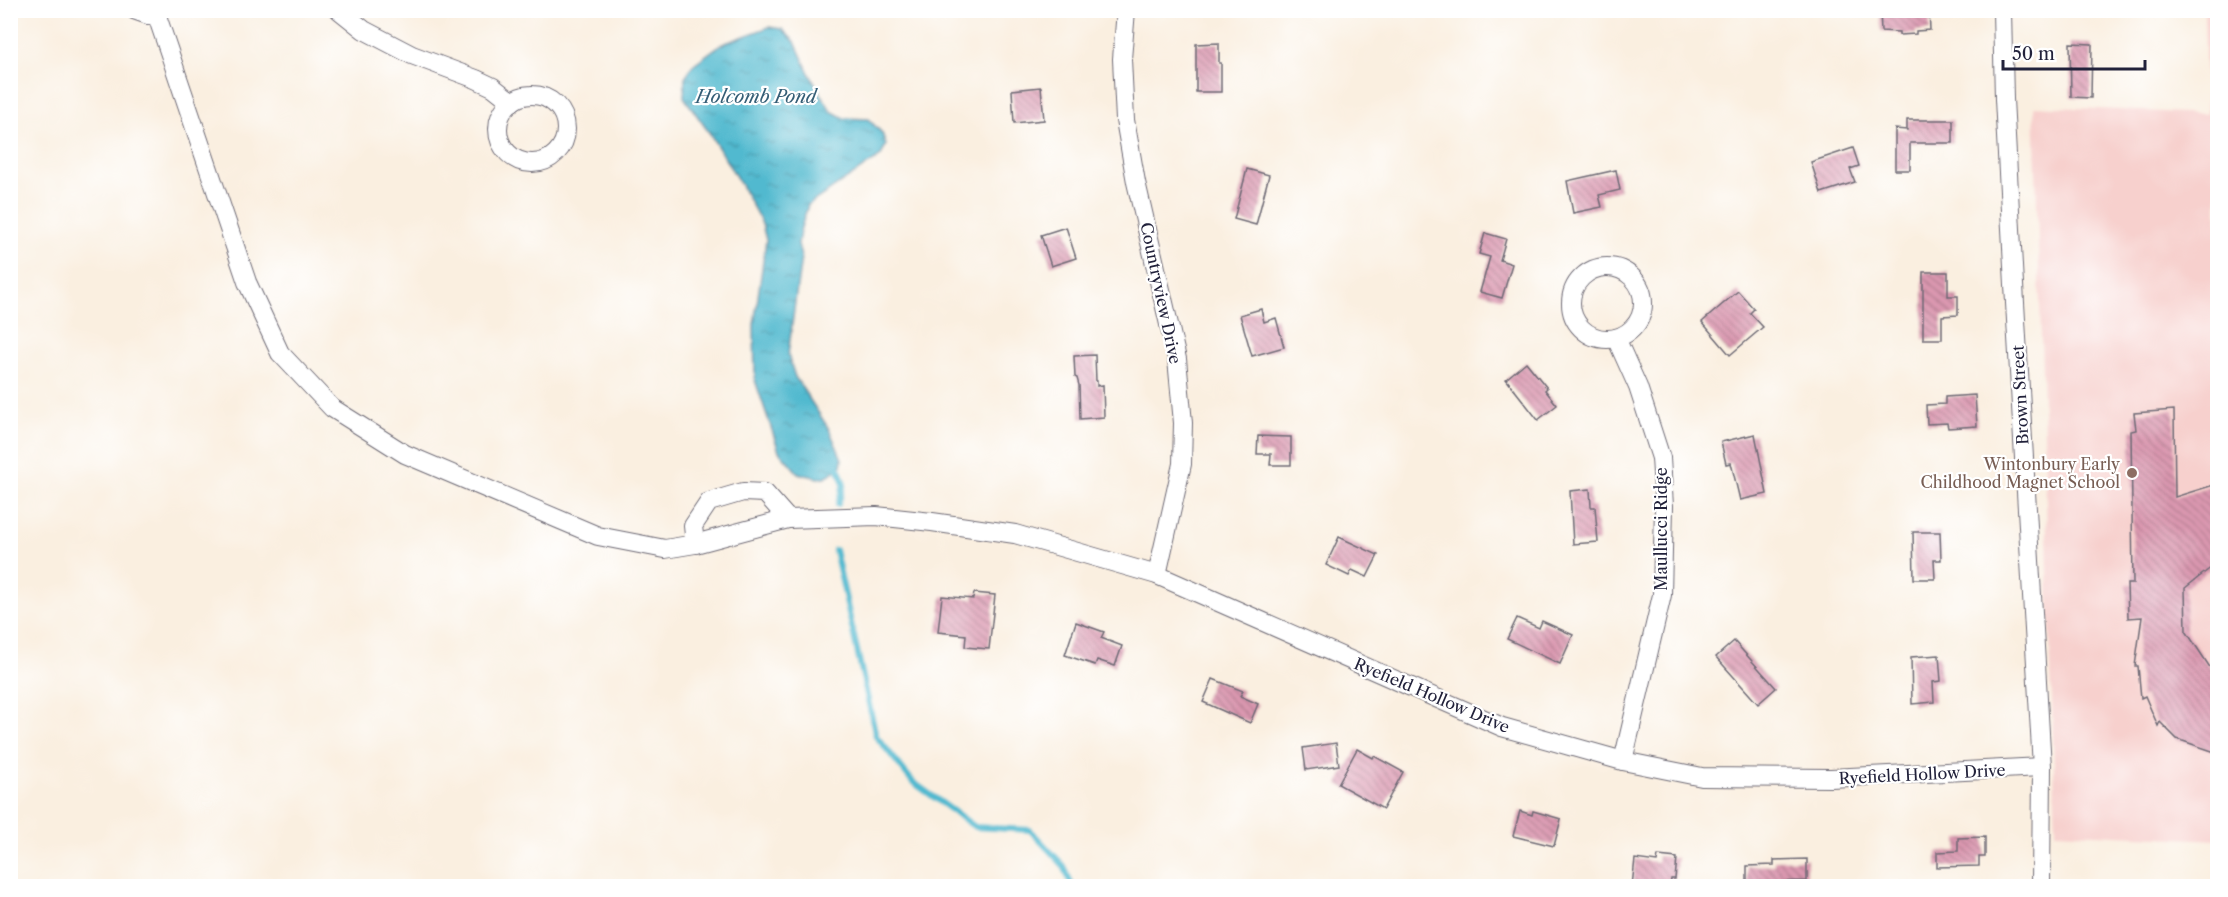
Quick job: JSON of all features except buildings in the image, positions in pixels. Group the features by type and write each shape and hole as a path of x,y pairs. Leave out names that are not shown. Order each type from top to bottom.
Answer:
{"street":[{"path":"134,10 148,15 159,12"},
{"path":"339,10 364,30 412,55 493,87 512,102"},
{"name":"Countryview Drive","path":"1126,10 1122,59 1125,120 1136,182 1177,359 1183,423 1182,464 1158,575"},
{"name":"Brown Street","path":"2002,10 2004,99 2042,767 2041,886"},
{"name":"Ryefield Hollow Drive","path":"159,12 247,282 280,353 332,408 405,454 598,536 665,549 695,544 788,519 876,516 1014,534 1158,575 1502,727 1623,760 1702,777 1769,779 2042,767"},
{"name":"Maullucci Ridge","path":"1616,338 1638,387 1661,458 1664,506 1662,595 1623,760"},
{"path":"695,544 693,526 709,502 743,492 765,493 788,519"}],"shaded area":[{"name":"Wintonbury Early Childhood Magnet School","path":"2204,11 2217,11 2217,840 2056,832 2034,106 2207,114"}],"water":[{"name":"Holcomb Pond","path":"769,27 782,29 795,42 809,73 831,111 844,118 868,119 882,133 886,145 881,156 808,205 800,231 798,244 801,257 788,355 795,377 829,429 842,459 841,466 837,470 818,478 798,473 779,451 755,380 754,325 766,240 762,224 710,134 684,97 685,77 694,64 720,45"}],"waterway":[{"path":"836,461 844,484 838,504"},
{"path":"835,550 876,736 913,782 975,827 1030,830 1064,866 1072,886"}],"place":[{"name":"Wintonbury Early Childhood Magnet School","path":"2132,473"}]}
